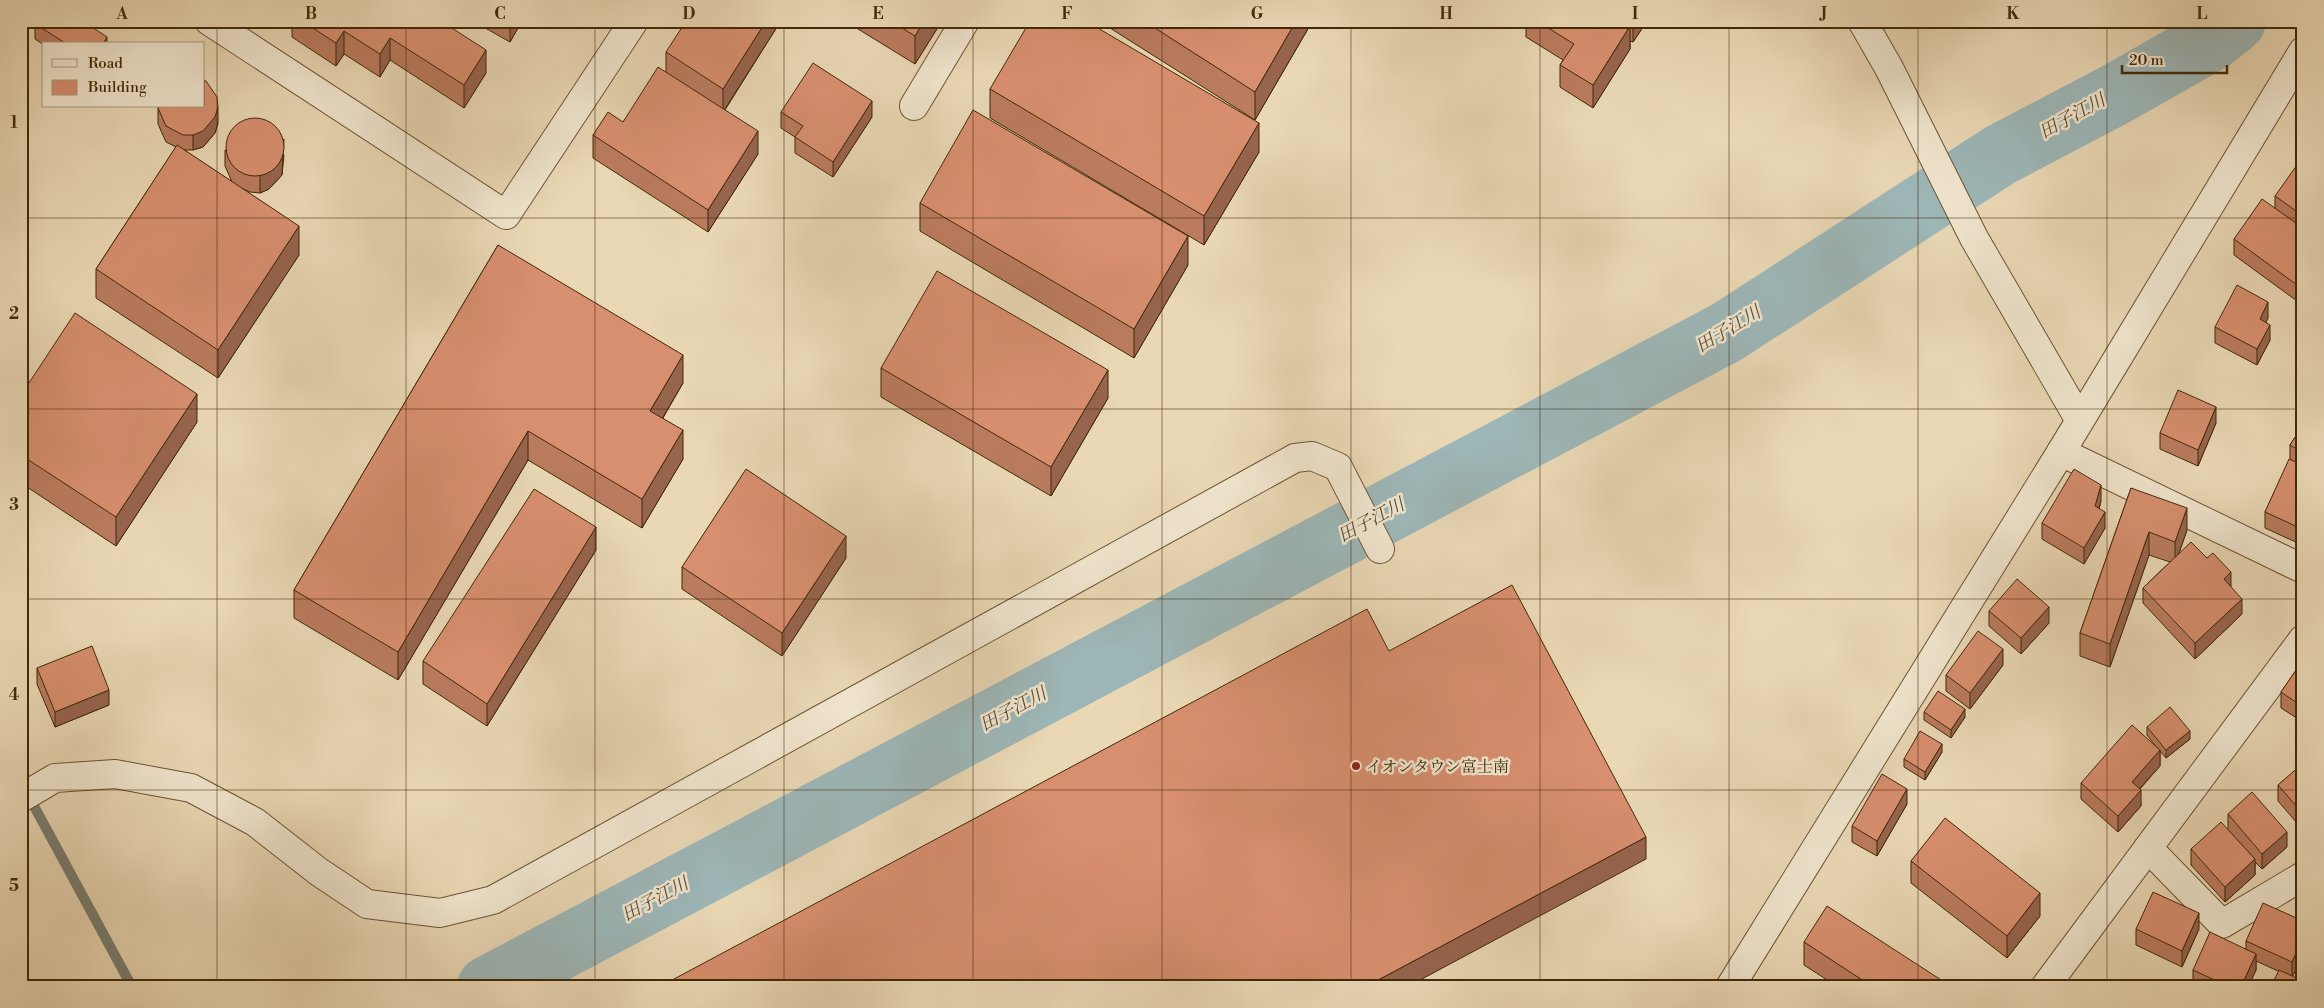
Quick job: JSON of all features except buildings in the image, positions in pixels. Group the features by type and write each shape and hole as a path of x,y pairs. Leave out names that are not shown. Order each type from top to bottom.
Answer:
{"street":[{"path":"209,21 506,215 634,21"},
{"path":"914,106 965,21"},
{"path":"1862,21 1889,68 1974,238 2079,419"},
{"path":"1730,987 2061,452 2079,419 2303,51"},
{"path":"2061,452 2303,569"},
{"path":"21,798 55,778 115,774 191,788 255,822 319,872 366,904 440,912 493,900 1295,458 1312,456 1338,467 1380,549"},
{"path":"2045,987 2303,639"},
{"path":"2148,848 2222,924 2303,876"}],"waterway":[{"name":"田子江川","path":"488,987 1727,332 2000,155 2118,93 2213,39 2235,21"},
{"path":"21,782 132,987"}],"place":[{"name":"イオンタウン富士南","path":"1356,766"}]}
